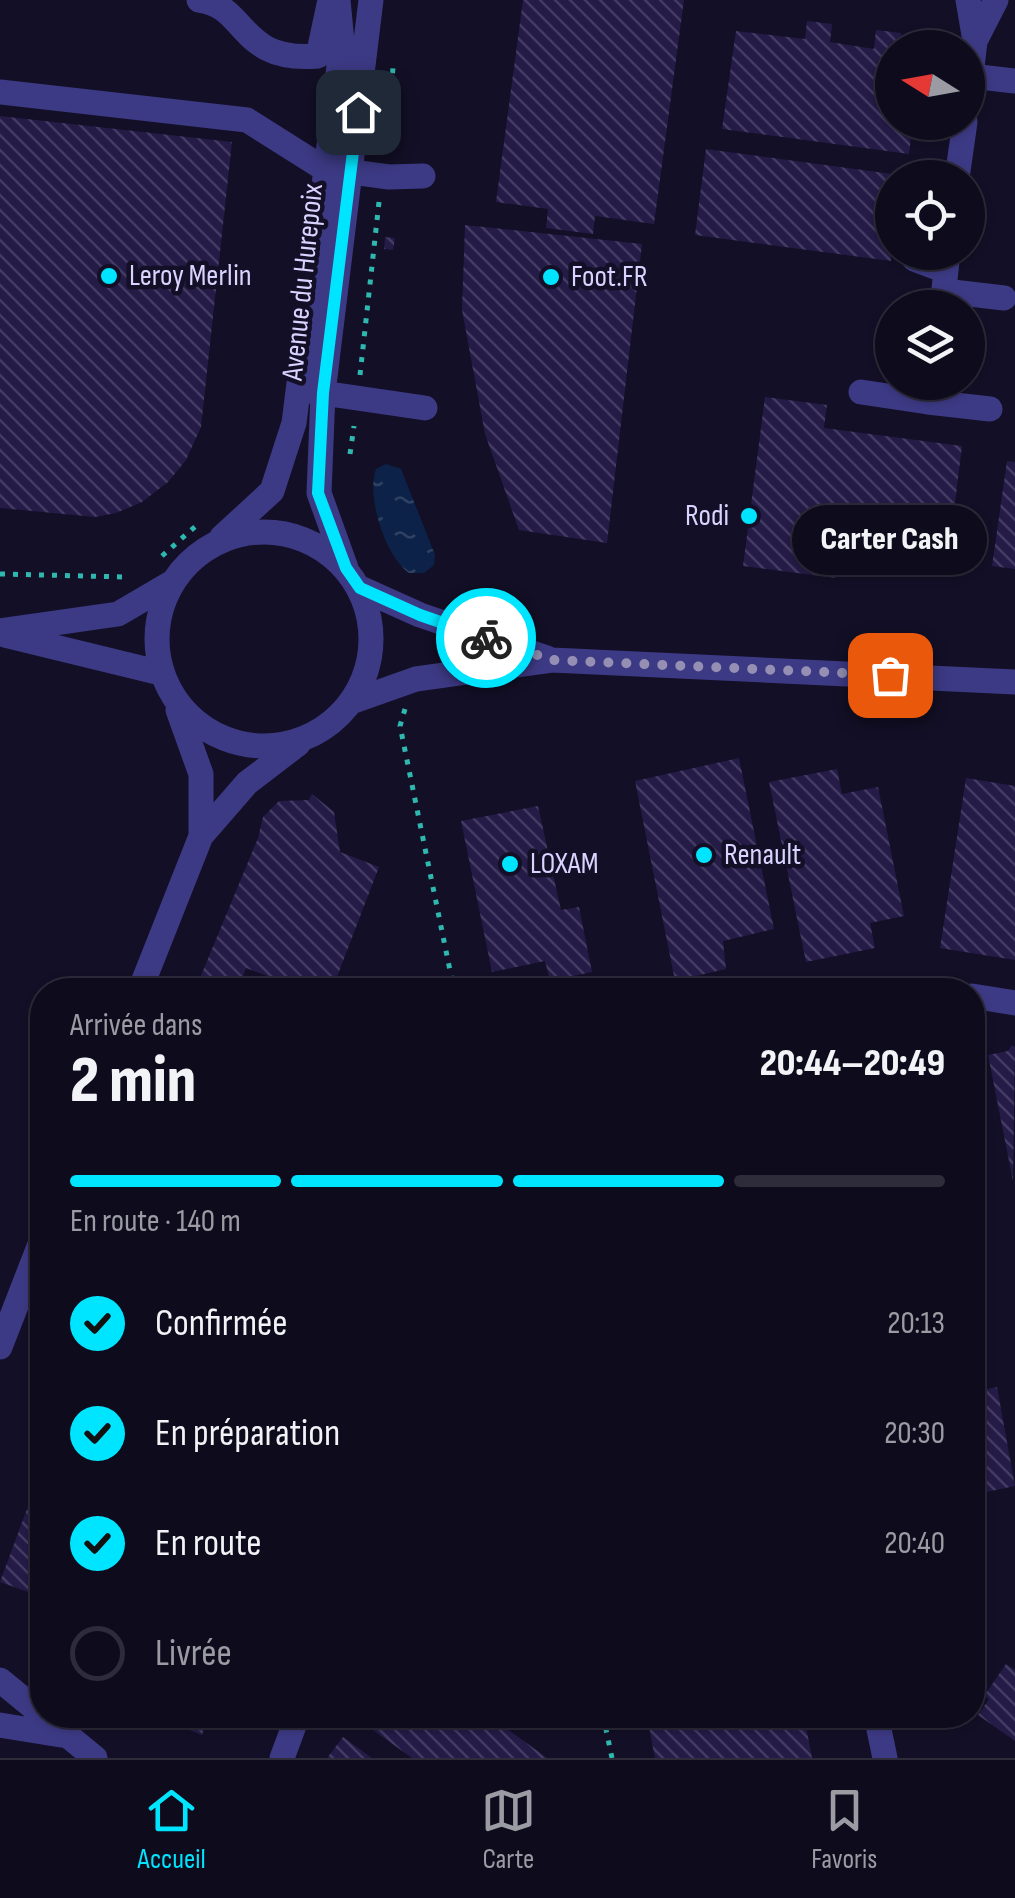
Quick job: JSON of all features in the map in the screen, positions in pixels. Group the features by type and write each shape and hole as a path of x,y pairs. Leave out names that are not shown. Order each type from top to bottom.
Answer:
{"street":[{"path":"199,0 212,2 268,52 287,58 318,56 330,0"},
{"name":"Avenue du Hurepoix","path":"338,0 342,42 336,169 311,391 318,493 353,578"},
{"name":"Avenue du Hurepoix","path":"336,169 371,0"},
{"path":"968,0 973,30"},
{"path":"980,30 996,0"},
{"path":"985,86 1015,80"},
{"path":"0,92 247,120 336,169 385,177 423,176"},
{"path":"945,280 1004,298"},
{"path":"311,391 425,408"},
{"name":"Avenue du Hurepoix","path":"213,528 272,490 294,424 311,391"},
{"path":"861,392 875,392"},
{"path":"958,400 990,409"},
{"path":"201,836 201,774 162,673 156,630 171,584 213,528 301,536 353,578 420,615 552,660"},
{"path":"145,978 201,836 248,783 335,720 352,702 370,660 371,622 353,578"},
{"path":"0,632 118,614 171,584"},
{"path":"0,632 162,673"},
{"path":"352,702 416,679 552,660 1015,682"},
{"path":"174,697 200,726 236,743 270,746 304,739"},
{"path":"985,998 1015,1003"},
{"path":"0,1347 30,1269"},
{"path":"0,1680 30,1706"},
{"path":"0,1726 62,1734"},
{"path":"55,1728 95,1758"},
{"path":"282,1758 293,1728"},
{"path":"878,1728 884,1758"}],"path":[{"path":"348,472 385,177 394,59"},
{"path":"156,562 213,528"},
{"path":"0,574 125,577 144,571"},
{"path":"416,679 400,726 452,978"},
{"path":"606,1728 612,1758"}],"water":[{"path":"386,464 401,469 435,555 434,565 424,573 409,573 385,540 376,509 374,481 376,469"}],"building":[{"path":"523,0 684,0 654,224 595,216 593,234 546,228 548,209 496,202"},
{"path":"807,21 832,24 830,42 874,49 875,40 875,140 911,140 909,154 722,129 736,31 805,39"},
{"name":"Leroy Merlin","path":"0,116 232,142 201,427 186,460 168,482 142,502 116,513 95,517 0,508"},
{"path":"706,149 875,172 875,259 695,235"},
{"path":"465,225 642,244 607,543 519,530 485,434 462,310"},
{"path":"385,237 395,238 393,250 384,249"},
{"path":"765,397 827,405 824,428 962,446 951,535 970,538 968,554 948,552 947,566 839,552 836,578 743,566"},
{"path":"1007,461 1015,462 1015,569 992,566"},
{"name":"Renault","path":"739,758 774,929 723,941 726,969 674,978 635,781"},
{"path":"837,769 842,794 878,787 904,916 870,923 875,948 806,962 769,782"},
{"path":"966,778 1015,786 1015,960 940,948"},
{"path":"312,794 334,812 340,852 379,867 337,978 272,978 246,968 242,978 200,978 263,817 279,801 309,800"},
{"name":"LOXAM","path":"538,806 561,910 579,907 592,972 549,978 545,961 492,972 461,821"},
{"path":"1012,1045 1013,1181 988,1055 1008,1051"},
{"path":"997,1387 1015,1486 985,1492 985,1389"},
{"path":"30,1501 30,1593 0,1582"},
{"path":"1006,1664 1015,1670 1015,1741 985,1720 989,1699 985,1695"},
{"path":"184,1728 204,1728 202,1735"},
{"path":"370,1728 506,1728 547,1758 412,1758"},
{"path":"649,1728 806,1728 812,1758 655,1758"},
{"path":"343,1737 372,1758 327,1758"}],"way so far":[{"path":"486,638 552,660 890,675"}],"place":[{"name":"Leroy Merlin","path":"109,276"},
{"name":"Foot.FR","path":"551,277"},
{"name":"Rodi","path":"749,516"},
{"name":"Carter Cash","path":"890,675"},
{"name":"Renault","path":"704,855"},
{"name":"LOXAM","path":"510,864"}],"route":[{"path":"358,112 323,393 318,493 346,568 360,588 486,638"}]}
